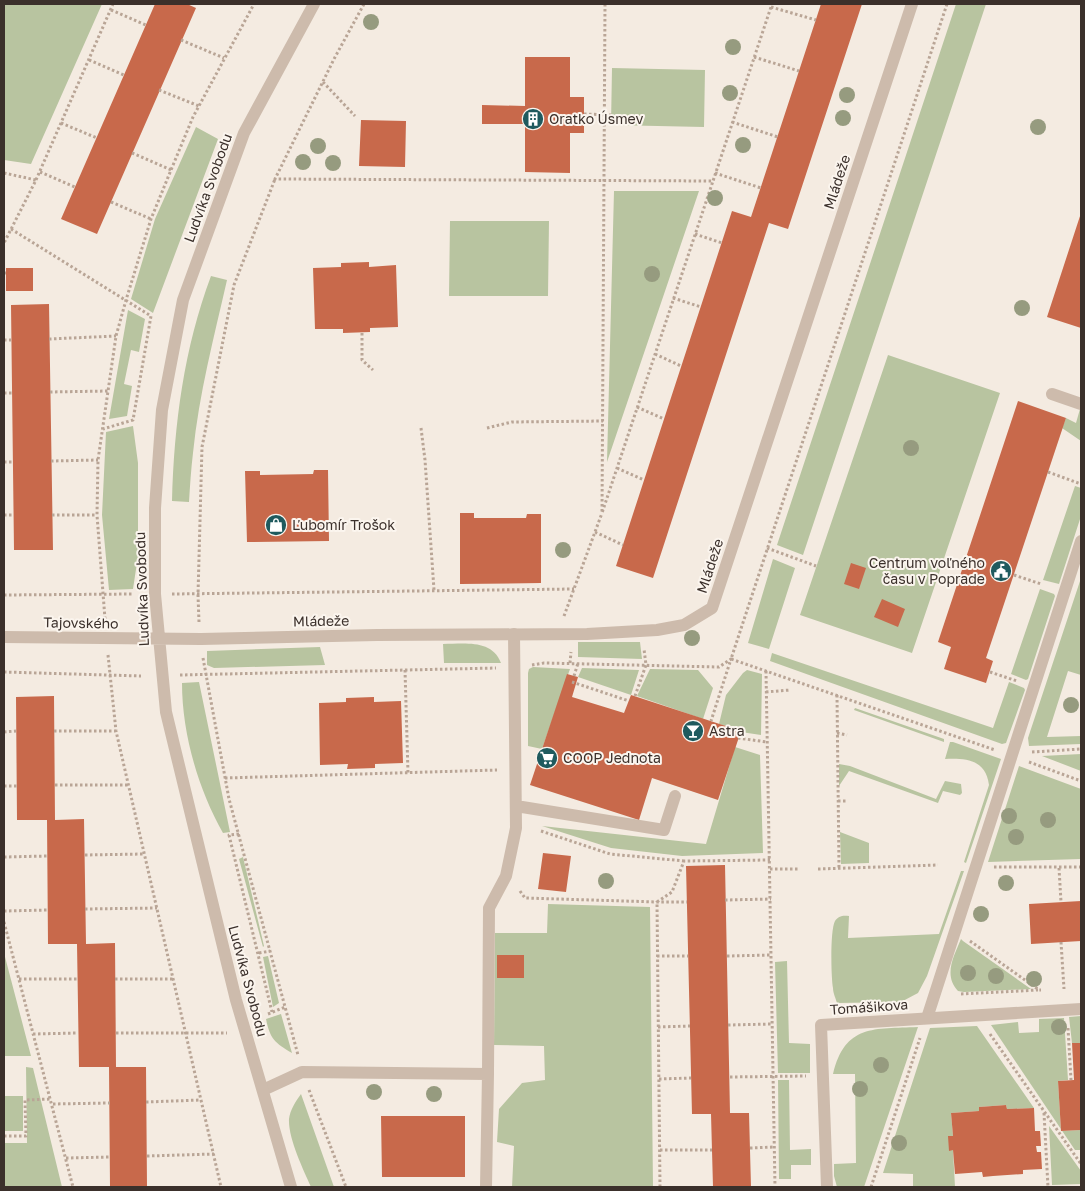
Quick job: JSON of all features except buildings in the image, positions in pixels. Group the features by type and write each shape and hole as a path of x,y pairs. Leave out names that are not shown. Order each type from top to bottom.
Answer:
{"street":[{"name":"Ludvíka Svobodu","path":"291,1187 236,1000 166,712 155,594 155,508 162,410 182,300 244,133 314,4"},
{"name":"Mládeže","path":"158,639 558,634 643,631 684,624 712,608 912,4"},
{"path":"1052,394 1081,404"},
{"path":"927,1018 1081,541"},
{"path":"486,1187 488,908 506,876 516,828 514,634"},
{"name":"Tajovského","path":"4,637 158,639"},
{"path":"516,806 664,830 675,796"},
{"name":"Tomášikova","path":"827,1187 821,1025 1081,1009"},
{"path":"263,1090 302,1072 488,1074"}],"path":[{"path":"4,243 40,172 113,4"},
{"path":"346,1187 302,1072 225,778 205,674 200,639 198,595 202,447 234,285 275,179 364,4"},
{"path":"602,513 605,4"},
{"path":"711,721 947,4"},
{"path":"558,634 602,513 771,5 816,20"},
{"path":"111,10 146,25"},
{"path":"181,40 224,58"},
{"path":"754,57 799,71"},
{"path":"89,60 124,75"},
{"path":"323,82 355,116"},
{"path":"160,90 199,106"},
{"path":"584,114 612,115"},
{"path":"732,122 778,137"},
{"path":"61,123 97,138"},
{"path":"132,153 171,170"},
{"path":"40,172 75,187"},
{"path":"4,173 36,180"},
{"path":"715,173 761,188"},
{"path":"275,179 713,181"},
{"path":"111,202 151,219"},
{"path":"11,229 151,316 133,420 102,429"},
{"path":"695,234 722,243"},
{"path":"673,298 701,307"},
{"path":"362,333 362,360 373,370"},
{"path":"49,338 116,336"},
{"path":"4,340 12,340"},
{"path":"655,354 681,366"},
{"path":"50,392 108,391"},
{"path":"4,393 12,393"},
{"path":"637,407 664,419"},
{"path":"487,428 512,422 603,421"},
{"path":"421,428 434,590"},
{"path":"51,461 98,460"},
{"path":"4,462 13,462"},
{"path":"617,468 644,480"},
{"path":"1048,472 1081,484"},
{"path":"4,515 14,515"},
{"path":"52,515 97,515"},
{"path":"595,532 623,545"},
{"path":"767,548 816,566"},
{"path":"1014,575 1042,584"},
{"path":"169,594 574,589"},
{"path":"4,595 133,594"},
{"path":"635,696 646,665 643,631"},
{"path":"179,675 514,668 544,663 719,667 731,659"},
{"path":"731,659 1081,781"},
{"path":"574,676 578,663"},
{"path":"405,670 408,772"},
{"path":"766,671 775,1187"},
{"path":"4,672 141,676"},
{"path":"990,672 1010,679"},
{"path":"572,682 629,701"},
{"path":"766,692 790,690"},
{"path":"836,695 839,868"},
{"path":"54,731 116,731"},
{"path":"4,732 16,732"},
{"path":"837,733 847,734"},
{"path":"738,738 767,742"},
{"path":"1012,756 1031,752 1081,748"},
{"path":"225,778 515,770"},
{"path":"55,786 128,785"},
{"path":"4,786 16,786"},
{"path":"838,801 847,801"},
{"path":"516,828 543,832 610,854 684,861 770,860"},
{"path":"239,834 229,835 259,953 270,1013 285,1007"},
{"path":"85,855 144,854"},
{"path":"4,857 47,856"},
{"path":"657,902 672,892 684,861"},
{"path":"818,869 938,865"},
{"path":"986,867 1081,867"},
{"path":"1059,868 1061,902"},
{"path":"770,869 798,869"},
{"path":"506,876 525,898 687,902"},
{"path":"725,900 771,899"},
{"path":"657,902 660,1187"},
{"path":"85,910 156,908"},
{"path":"4,911 48,910"},
{"path":"4,922 53,1104 73,1187"},
{"path":"956,930 1039,990"},
{"path":"1061,942 1064,989"},
{"path":"259,953 270,950"},
{"path":"727,956 772,955"},
{"path":"657,956 688,956"},
{"path":"19,979 78,979"},
{"path":"116,979 173,980"},
{"path":"1055,990 1072,989"},
{"path":"961,994 1047,990"},
{"path":"1066,1010 1071,1080"},
{"path":"977,1015 1081,1164"},
{"path":"871,1187 927,1018"},
{"path":"728,1025 772,1024"},
{"path":"658,1027 690,1026"},
{"path":"33,1034 78,1033"},
{"path":"116,1033 227,1033"},
{"path":"730,1077 824,1076"},
{"path":"659,1079 691,1078"},
{"path":"4,1136 26,1136 25,1100 51,1099"},
{"path":"146,1102 201,1100"},
{"path":"53,1104 110,1103"},
{"path":"1044,1113 1048,1187"},
{"path":"750,1148 774,1147"},
{"path":"660,1150 712,1150"},
{"path":"147,1156 214,1154"},
{"path":"66,1158 110,1157"}],"green space":[{"path":"4,4 102,4 31,164 4,160"},
{"path":"956,4 986,4 803,555 777,545"},
{"path":"612,68 705,70 704,127 611,125"},
{"path":"196,127 218,139 153,313 131,299 155,219"},
{"path":"614,191 699,191 607,462"},
{"path":"450,221 549,221 548,296 449,296"},
{"path":"211,276 227,280 199,409 192,459 189,502 172,501 175,443 182,387 194,331"},
{"path":"128,310 145,319 139,352 131,350 124,384 132,386 127,416 109,419"},
{"path":"888,355 1000,393 912,653 800,615"},
{"path":"1080,409 1081,441 1062,428 1066,418 1076,423"},
{"path":"133,426 138,463 138,556 133,589 109,590 102,515 106,432"},
{"path":"1075,486 1081,488 1081,516 1059,584 1043,580"},
{"path":"773,559 795,568 769,649 748,643"},
{"path":"1081,578 1081,675 1068,671 1047,737 1081,736 1081,744 1029,746 1028,738"},
{"path":"1040,589 1055,596 1028,679 1026,680 1011,674"},
{"path":"578,642 640,642 642,659 578,657"},
{"path":"443,644 477,644 484,646 497,655 501,663 444,663"},
{"path":"320,647 325,665 214,668 207,665 207,651"},
{"path":"772,653 993,728 1009,682 1025,690 1006,743 1002,744 770,661"},
{"path":"533,667 570,669 542,749 528,746 528,673 529,669"},
{"path":"582,668 639,670 631,695 578,677"},
{"path":"650,669 698,670 713,688 703,719 637,696"},
{"path":"747,670 762,674 761,735 741,732 719,724 726,695"},
{"path":"199,682 230,832 223,833 214,816 199,779 188,741 182,683"},
{"path":"855,708 944,739 944,742 854,710"},
{"path":"950,742 1001,759 966,863 964,862 989,785 984,770 974,762 961,759 945,759"},
{"path":"735,747 760,755 763,853 682,856 611,848 542,826 706,844"},
{"path":"1081,754 1081,771 1042,756"},
{"path":"839,764 850,766 936,799 945,781 961,784 962,793 960,795 943,791 938,803 849,771 839,786"},
{"path":"1019,766 1081,789 1081,859 988,862"},
{"path":"840,832 869,843 869,863 841,864"},
{"path":"243,857 264,946 263,947 239,859"},
{"path":"961,871 964,871 927,976 918,993 901,1002 837,1003 833,990 831,964 832,934 836,919 841,916 849,916 848,938 939,934"},
{"path":"548,904 650,907 653,1187 512,1187 514,1146 497,1142 499,1109 522,1083 545,1080 544,1046 494,1045 495,933 547,933"},
{"path":"961,939 1031,989 958,991 951,979 951,965"},
{"path":"4,953 31,1056 4,1056"},
{"path":"268,956 279,1003 273,1007 263,957"},
{"path":"787,961 789,1043 810,1044 810,1073 778,1073 775,962"},
{"path":"281,1014 292,1053 274,1040 266,1019"},
{"path":"1081,1016 1081,1043 1072,1043 1069,1017"},
{"path":"1064,1018 1068,1080 1058,1081 1061,1129 991,1025 1018,1022 1019,1033 1039,1032 1039,1019"},
{"path":"977,1026 1034,1108 1007,1109 1006,1105 979,1107 979,1111 951,1113 953,1136 949,1150 953,1150 955,1187 913,1187 913,1174 883,1173 930,1028"},
{"path":"918,1027 864,1187 837,1187 834,1176 834,1164 856,1163 855,1074 833,1074 838,1058 845,1046 854,1038 864,1033 888,1028"},
{"path":"26,1067 33,1068 62,1187 4,1187 4,1143 27,1143"},
{"path":"778,1080 789,1080 790,1150 811,1149 811,1165 791,1165 791,1179 779,1179"},
{"path":"301,1094 334,1187 311,1187 297,1153 289,1127 289,1119 292,1109"},
{"path":"4,1096 23,1096 23,1131 4,1131"},
{"path":"1049,1126 1081,1171 1081,1184 1052,1185"},
{"path":"1081,1130 1081,1150 1075,1150 1062,1131"}],"place":[{"name":"Oratko Úsmev","path":"533,119"},
{"name":"Ľubomír Trošok","path":"276,525"},
{"name":"Centrum voľného času v Poprade","path":"1001,571"},
{"name":"Astra","path":"693,731"},
{"name":"COOP Jednota","path":"547,758"}]}
